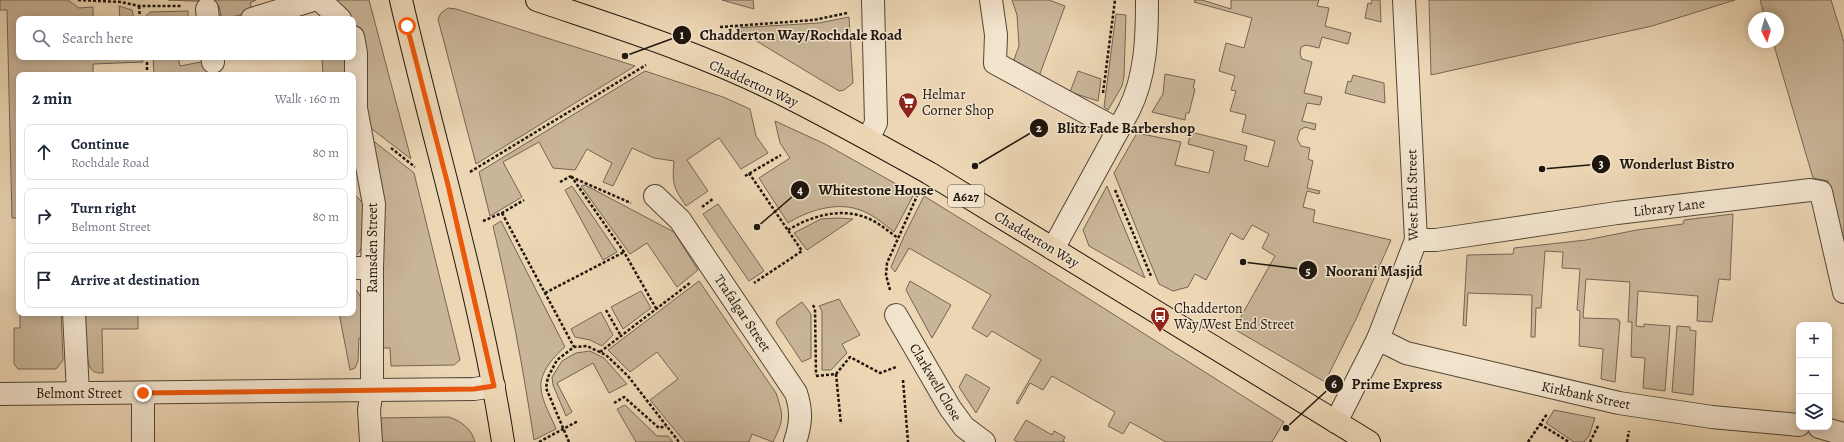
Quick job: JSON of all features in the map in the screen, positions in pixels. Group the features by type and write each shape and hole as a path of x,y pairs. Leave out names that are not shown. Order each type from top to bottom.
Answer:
{"main road":[{"path":"401,0 457,225 494,386 503,442"},
{"name":"Chadderton Way","path":"537,0 680,50 771,88 868,139 929,173 1369,442"}],"street":[{"path":"262,16 313,0"},
{"path":"320,0 329,6 337,16"},
{"path":"868,139 876,123 873,0"},
{"path":"991,0 996,35 995,62 1118,130"},
{"path":"1053,249 1131,107 1140,86 1144,68 1147,34 1147,0"},
{"name":"West End Street","path":"1336,422 1378,339 1416,240 1404,0"},
{"name":"Ramsden Street","path":"356,60 356,108 374,204 362,268 372,389 369,410 371,442"},
{"name":"Library Lane","path":"1416,240 1436,240 1617,213 1810,190 1822,192 1844,292"},
{"name":"Trafalgar Street","path":"655,196 680,220 796,393 800,406 801,423 795,442"},
{"name":"Clarkwell Close","path":"896,315 950,408 964,427 984,442"},
{"path":"74,316 78,393"},
{"name":"Kirkbank Street","path":"1378,339 1406,353 1612,401 1712,417 1796,425"},
{"name":"Belmont Street","path":"0,394 474,389 494,386"},
{"path":"143,393 143,442"},
{"path":"1830,430 1840,433 1844,436"}],"path":[{"path":"78,0 121,2 139,6 183,6"},
{"path":"1102,100 1115,0"},
{"path":"139,6 140,16"},
{"path":"720,27 814,20 848,12"},
{"path":"147,60 147,72"},
{"path":"470,172 646,65"},
{"path":"746,176 781,155"},
{"path":"749,173 802,251 753,284"},
{"path":"560,182 571,176"},
{"path":"571,176 629,203"},
{"path":"571,176 624,252 656,310"},
{"path":"1114,189 1153,282"},
{"path":"896,315 886,275 887,264 920,190"},
{"path":"701,207 714,198"},
{"path":"457,225 482,221 502,213 524,200"},
{"path":"502,213 574,347"},
{"path":"788,230 802,221 823,215 844,214 868,218 898,238"},
{"path":"545,293 624,252"},
{"path":"600,352 696,279"},
{"path":"813,305 815,309 816,376 836,374 850,357 868,367"},
{"path":"606,310 621,336"},
{"path":"569,442 562,430 546,388 548,377 557,360 574,347 587,346 606,355 628,376 679,442"},
{"path":"902,373 908,442"},
{"path":"836,374 841,424"},
{"path":"614,403 624,397 659,428 666,426"},
{"path":"1528,442 1549,411"},
{"path":"539,442 578,422"},
{"path":"1590,442 1600,422"},
{"path":"1540,424 1569,442"}],"shaded area":[{"path":"0,0 68,0 79,8 93,7 93,16 16,16 16,60 143,60 143,62 93,64 93,72 16,72 16,218 12,218 7,10 0,10"},
{"path":"168,0 256,0 250,3 253,12 236,16 221,16 219,6 215,2"},
{"path":"333,0 369,0 411,159 364,123 363,39 356,25 356,16 350,16"},
{"path":"722,0 753,0 754,9"},
{"path":"1012,0 1049,0 1065,6 1038,79 1012,65 1019,46 1017,15"},
{"path":"1195,0 1202,0 1231,9 1231,0 1319,0 1317,6 1329,8 1325,26 1351,33 1348,44 1322,37 1319,48 1306,45 1301,47 1300,54 1302,59 1312,62 1304,93 1322,97 1320,105 1307,103 1302,121 1316,124 1315,130 1305,127 1300,130 1297,139 1301,146 1310,148 1308,159 1313,161 1307,188 1320,191 1319,194 1307,191 1303,207 1315,210 1313,222 1391,240 1357,317 1325,382 1234,329 1275,256 1262,248 1269,234 1252,225 1243,240 1231,233 1206,280 1195,274 1188,287 1173,291 1159,284 1114,173 1137,133 1181,142 1175,165 1209,173 1214,151 1188,144 1191,132 1247,146 1244,160 1268,167 1275,141 1242,132 1246,115 1230,111 1236,91 1231,90 1235,76 1219,71 1226,43 1244,48 1252,18 1194,2"},
{"path":"1372,0 1380,0 1381,22 1365,18 1368,3 1371,4"},
{"path":"1429,0 1735,0 1652,26 1431,75"},
{"path":"1760,0 1831,0 1844,42 1844,248 1828,181 1813,178 1775,48 1784,48 1784,12 1763,12"},
{"path":"119,6 132,10 133,16 120,16"},
{"path":"448,8 456,9 635,66 476,164 438,19 441,13"},
{"path":"188,11 188,16 146,16 150,12"},
{"path":"1116,14 1126,15 1124,76 1122,86 1108,110 1104,107"},
{"path":"849,17 853,83 844,90 839,91 735,28 819,23"},
{"path":"153,60 179,60 180,66 201,62 210,72 154,72"},
{"path":"322,60 345,60 345,72 323,72"},
{"path":"645,71 723,97 750,109 756,136 768,153 741,169 719,138 687,160 708,191 686,206 674,185 674,161 654,158 632,148 613,186 603,182 612,163 587,149 575,170 553,168 539,142 503,162 522,197 490,216 479,172"},
{"path":"1078,71 1101,79 1098,101 1070,92"},
{"path":"1165,74 1195,80 1193,88 1195,89 1189,113 1186,113 1185,120 1152,112 1163,94"},
{"path":"1353,75 1384,83 1385,103 1345,93 1348,81 1351,82"},
{"path":"775,121 825,144 914,194 894,232 867,213 848,207 831,207 812,211 788,223 759,178 790,158 780,143"},
{"path":"366,135 414,173 460,360 454,365 391,366 390,348 383,348"},
{"path":"585,185 674,232 698,270 677,287 647,243 630,254 581,186"},
{"path":"572,186 617,252 603,260 565,190"},
{"path":"1107,186 1145,278 1089,246 1083,230"},
{"path":"356,196 366,206 365,234 356,255"},
{"path":"924,196 1284,422 1272,442 1166,442 1130,422 1123,434 1108,426 1115,412 1052,376 1043,390 1030,383 1018,404 1016,403 1041,360 992,331 987,337 972,328 991,295 909,248 895,272 891,267 905,234"},
{"path":"718,204 764,271 749,281 703,214"},
{"path":"1733,214 1730,280 1719,279 1712,322 1697,321 1698,296 1638,291 1636,326 1644,327 1644,324 1670,326 1665,391 1643,388 1645,358 1631,357 1632,322 1628,322 1630,282 1586,279 1583,318 1618,319 1618,321 1620,321 1615,382 1601,379 1603,349 1579,346 1580,311 1577,310 1580,269 1562,268 1563,252 1545,251 1541,308 1536,308 1535,337 1531,337 1532,295 1468,293 1466,326 1463,325 1467,255 1513,254 1514,248 1586,240 1637,230 1683,224 1684,220"},
{"path":"821,219 853,219 807,250 794,233"},
{"path":"501,221 565,347 548,365 542,376 541,382 543,398 556,429 534,440 516,333 493,226"},
{"path":"699,281 776,393 782,418 773,442 752,434 749,442 685,442 650,400 678,379 657,352 630,372 608,350"},
{"path":"910,281 951,305 932,338 906,290"},
{"path":"356,291 362,304 364,338 359,338 358,361 355,368 350,370 340,316 356,316"},
{"path":"641,291 651,308 623,329 611,307"},
{"path":"839,299 860,335 842,344 847,353 831,370 822,370 822,311 819,306"},
{"path":"802,302 811,314 811,358 802,362 776,323 778,319"},
{"path":"601,312 613,335 602,346 590,340 575,337 571,329"},
{"path":"20,316 61,316 63,360 56,369 18,369 14,364 14,328 20,328"},
{"path":"86,316 138,316 138,329 102,329 103,373 93,371 89,364 86,342"},
{"path":"1677,326 1690,327 1690,330 1696,331 1693,395 1672,392"},
{"path":"590,351 604,358 627,384 609,393 593,363 557,383 572,412 566,416 553,385 552,377 562,361 576,353"},
{"path":"966,374 990,388 976,413 959,387"},
{"path":"625,405 657,436 668,436 673,442 636,442 617,409"},
{"path":"1554,410 1595,418 1589,436 1584,442 1574,442 1546,423"},
{"path":"449,417 458,421 469,429 475,442 379,442 376,418"},
{"path":"1026,420 1052,435 1054,431 1065,437 1063,441 1065,442 1018,442 1014,440"}],"place":[{"name":"Chadderton Way/Rochdale Road","path":"625,56"},
{"name":"Helmar Corner Shop","path":"908,119"},
{"name":"Blitz Fade Barbershop","path":"975,166"},
{"name":"Wonderlust Bistro","path":"1542,169"},
{"name":"Whitestone House","path":"757,227"},
{"name":"Noorani Masjid","path":"1243,262"},
{"name":"Chadderton Way/West End Street","path":"1160,333"},
{"name":"Prime Express","path":"1286,428"}],"route":[{"path":"143,393 372,389 474,389 494,386 448,185 407,26"}]}
